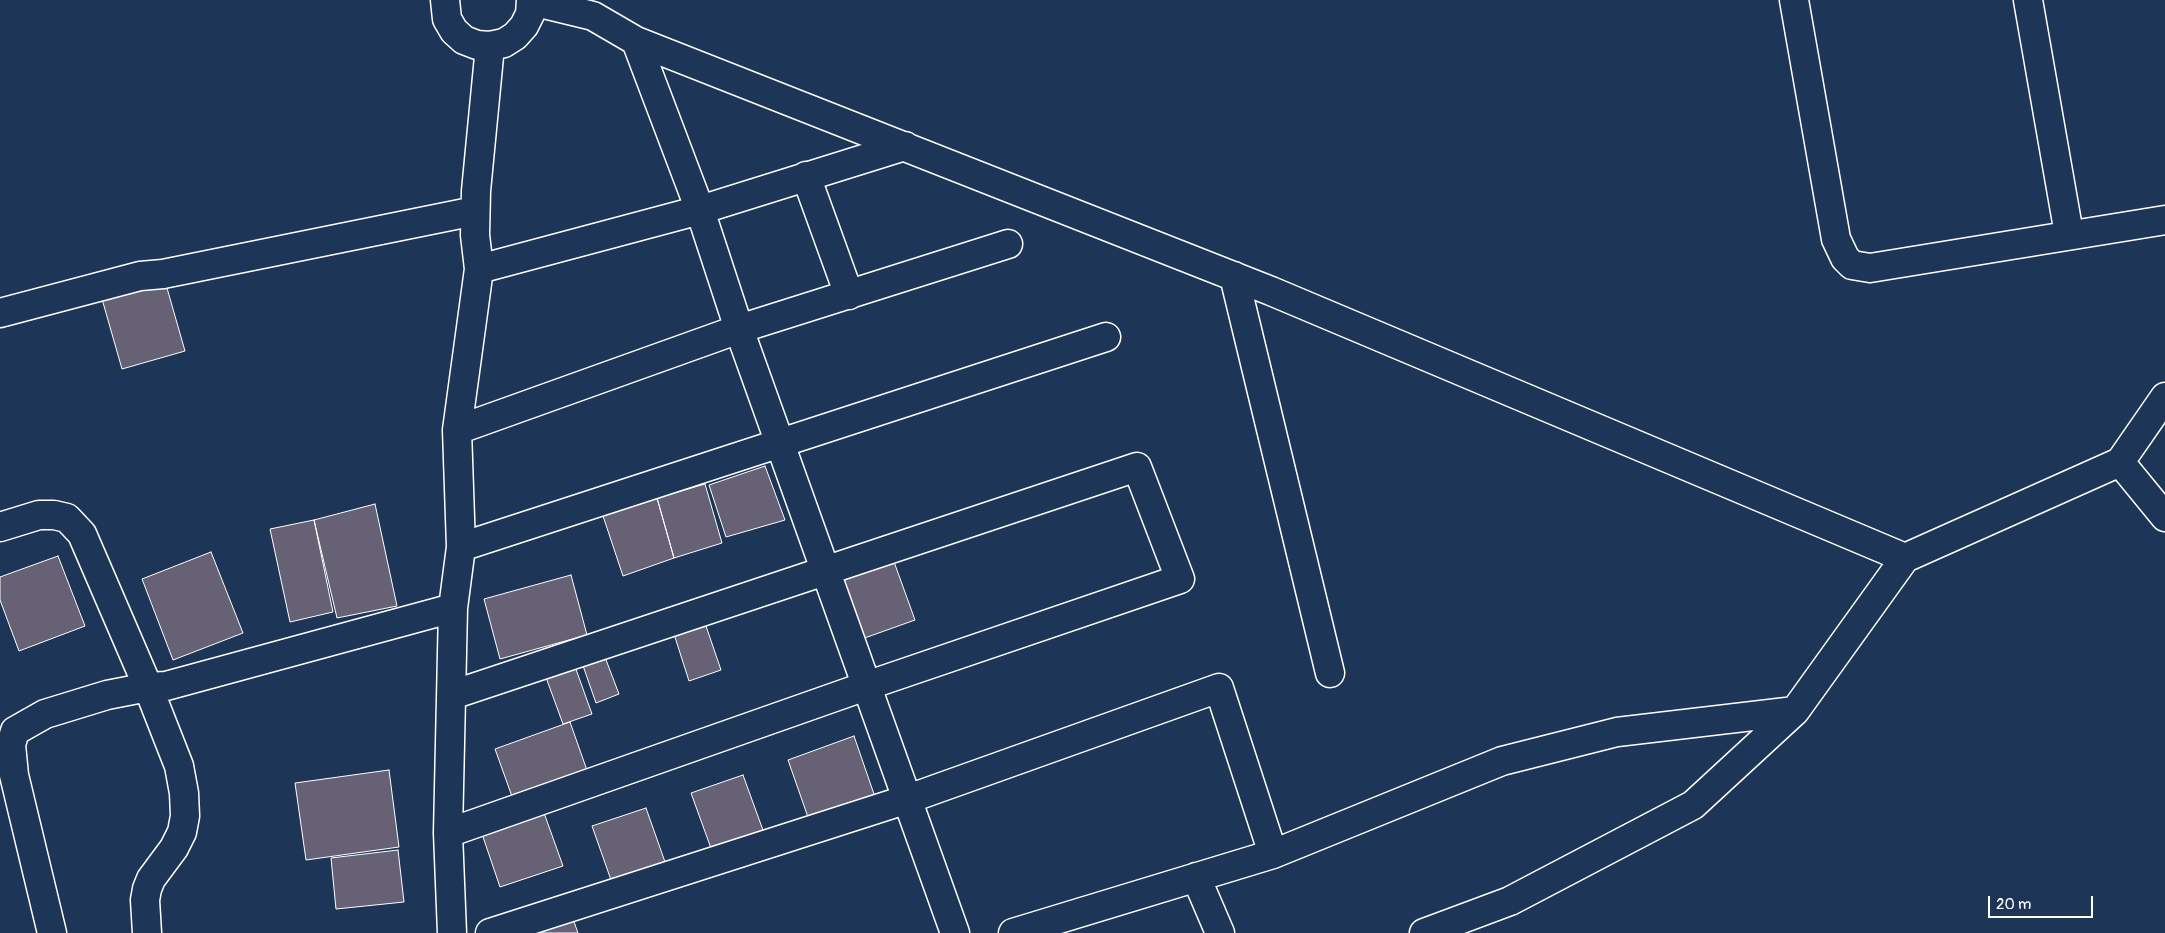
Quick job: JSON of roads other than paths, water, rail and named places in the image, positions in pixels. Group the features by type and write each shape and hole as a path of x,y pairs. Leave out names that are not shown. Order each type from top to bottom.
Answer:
{"street":[{"path":"445,0 447,19 454,31 470,43 490,46 504,43 515,36 524,26 530,14 531,0 593,16 636,41 1234,276 1905,558"},
{"path":"1794,0 1836,239 1845,258 1852,265 1870,268 2069,234 2165,220"},
{"path":"2028,0 2069,234"},
{"path":"636,41 700,210 738,329 955,933"},
{"path":"452,933 448,833 453,608 461,547 457,430 479,269 475,235 475,211 490,46"},
{"path":"479,269 700,210 905,146"},
{"path":"806,176 849,295"},
{"path":"0,312 140,276 173,272 475,211"},
{"path":"457,430 738,329 1008,244"},
{"path":"1234,276 1330,673"},
{"path":"461,547 1106,337"},
{"path":"1424,933 1510,900 1693,805 1795,711 1905,558 2120,462 2165,397"},
{"path":"2120,462 2165,516"},
{"path":"448,833 866,686 1180,579 1138,467 452,695"},
{"path":"0,527 39,515 54,515 67,518 82,534 148,687 178,766 184,793 185,816 182,832 174,848 147,889 145,900 147,933"},
{"path":"52,933 14,775 11,746 15,731 46,714 107,695 148,687 166,686 453,608"},
{"path":"490,933 908,799 1219,688 1272,854"},
{"path":"1013,933 1272,854 1502,761 1617,732 1795,711"},
{"path":"1196,877 1220,933"}]}
